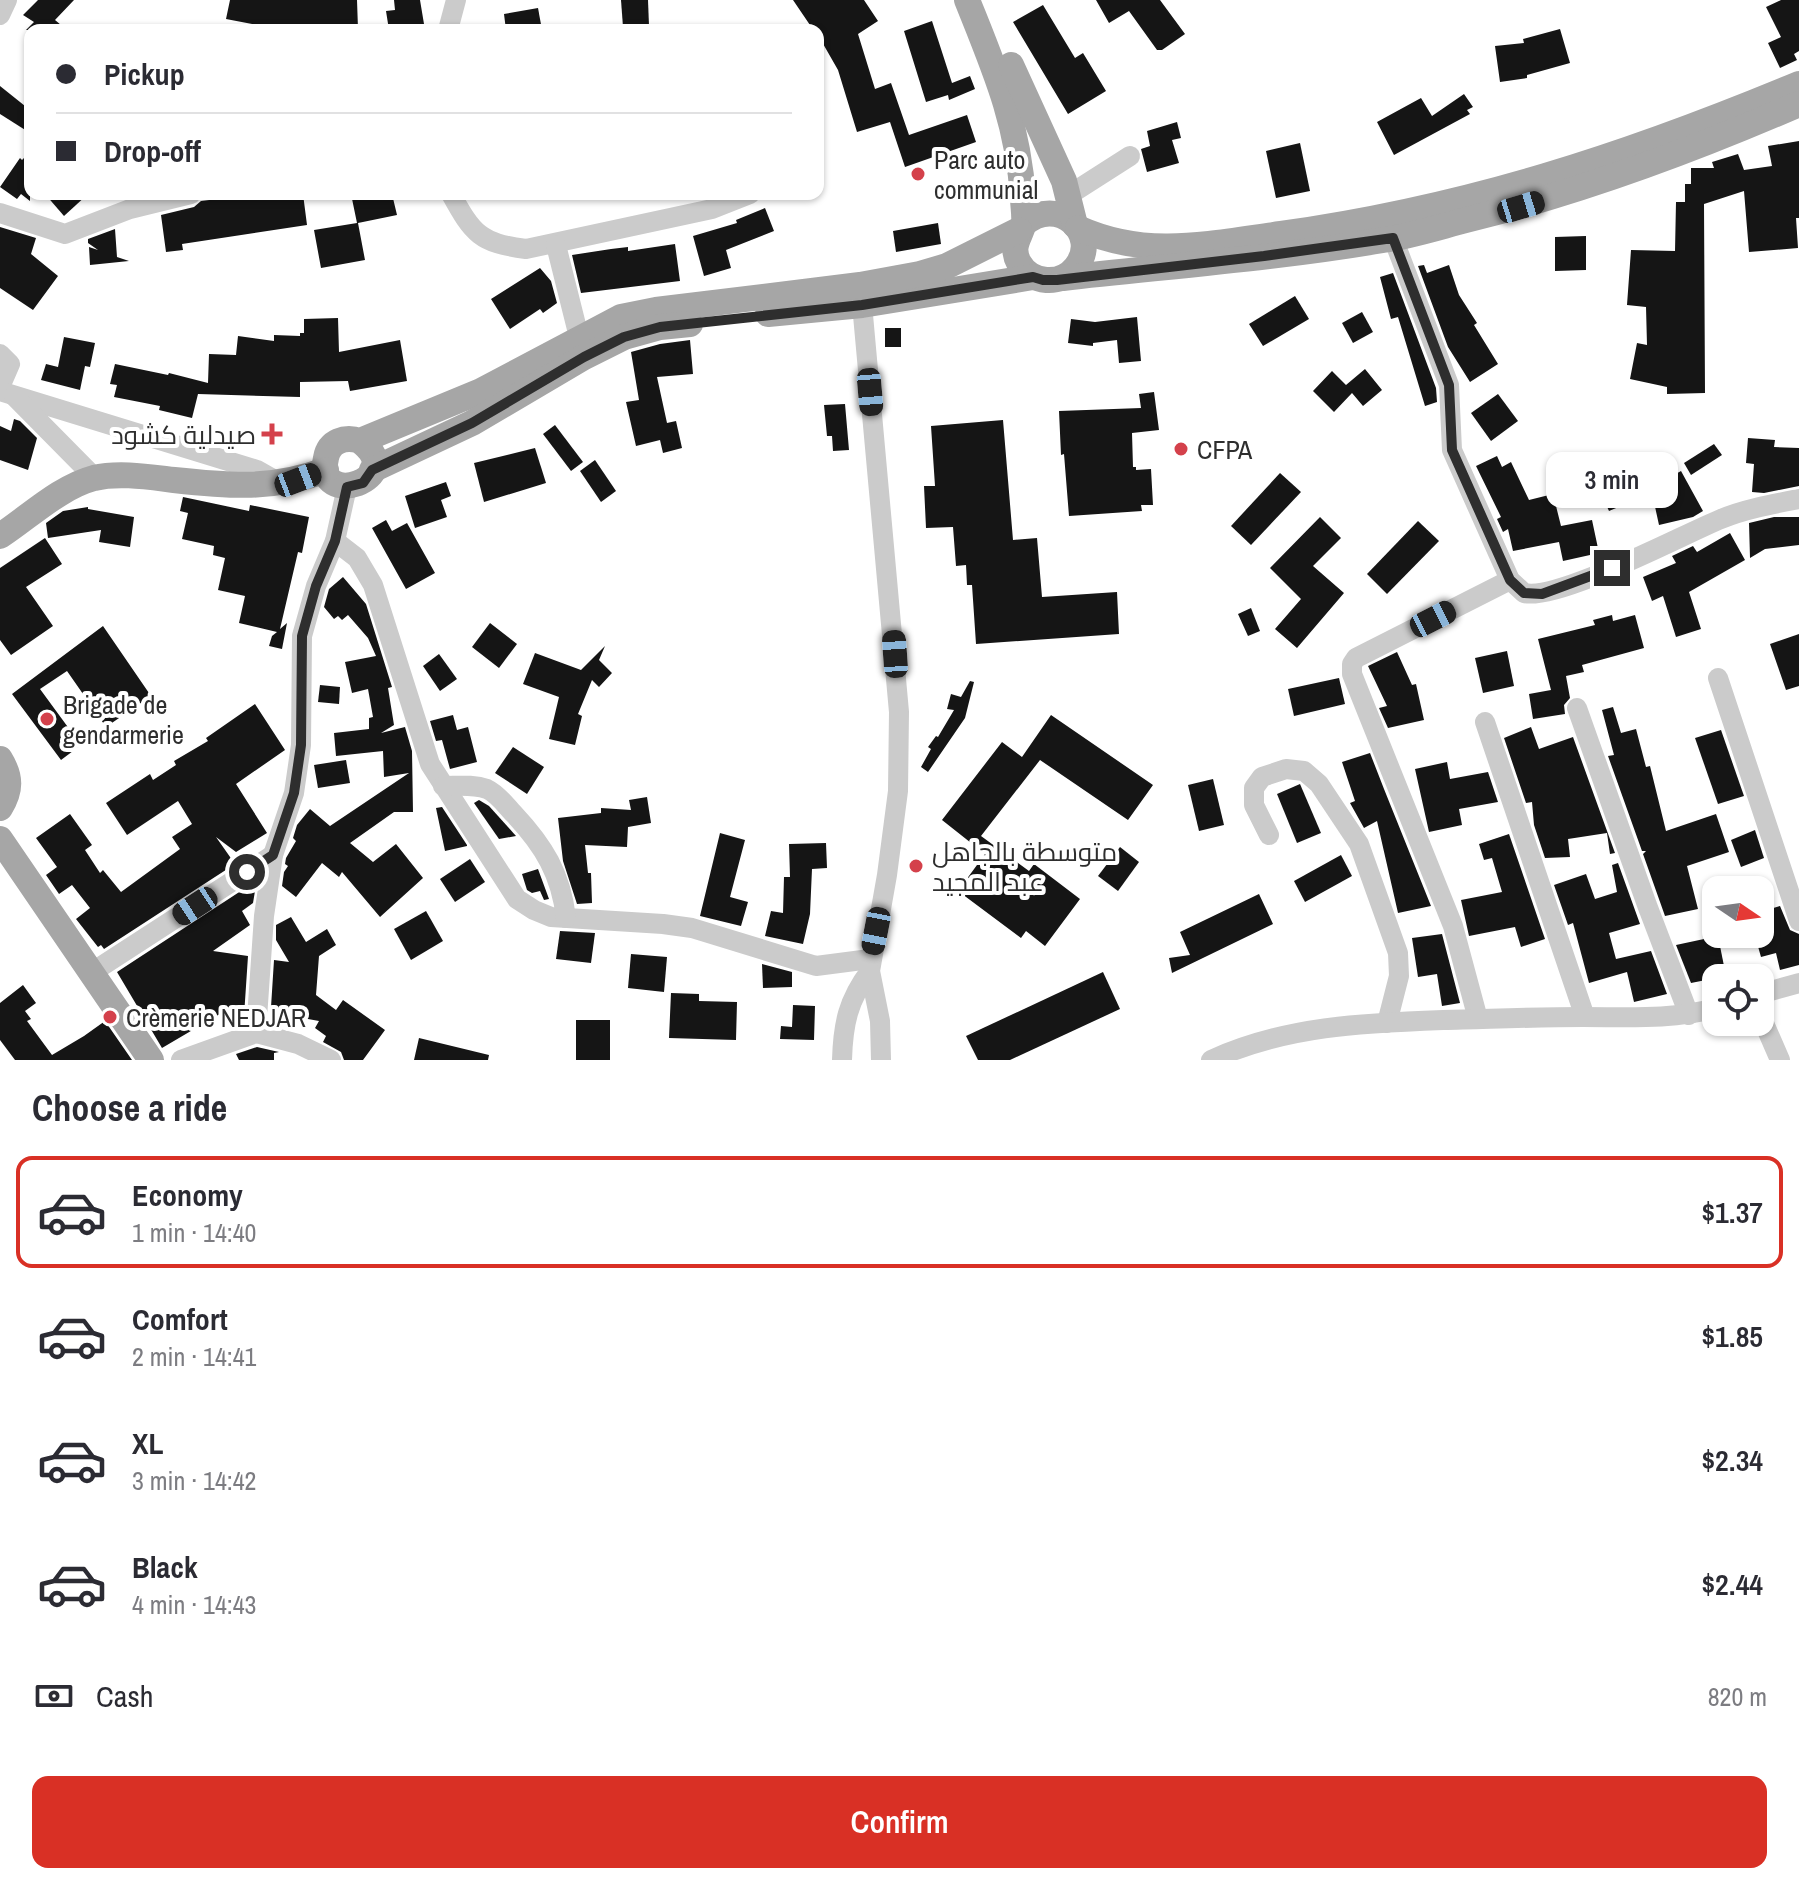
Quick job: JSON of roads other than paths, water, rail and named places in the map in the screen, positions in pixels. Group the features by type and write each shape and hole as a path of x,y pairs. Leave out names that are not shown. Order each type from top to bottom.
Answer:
{"main road":[{"path":"967,0 1005,94 1011,117 1020,170 1022,227 1015,248 1020,265 1033,277"},
{"path":"985,0 1020,88 1069,195 1081,236 1082,252 1076,267 1063,278"},
{"path":"861,295 934,270 1022,227 1037,215 1054,213 1069,219 1076,226 1125,245 1158,248 1350,225 1443,206 1547,178 1647,145 1799,84"},
{"path":"372,470 372,453 352,438 336,442 326,455 326,470 336,483 347,487 363,483 372,470 472,423 621,317 656,310 861,295 1033,277 1050,280 1393,238 1521,207 1615,177 1724,137 1799,104"},
{"path":"360,441 582,347"},
{"path":"0,536 64,492 95,478 140,476 228,485 280,483 326,470"},
{"path":"0,759 9,773 7,797 0,808"},
{"path":"0,839 151,1060"}],"street":[{"path":"0,15 7,0"},
{"path":"450,24 456,0"},
{"path":"1069,195 1130,156"},
{"path":"0,213 65,234 130,209 167,200"},
{"path":"454,200 469,227 483,239 497,245 526,249 712,209 735,200"},
{"path":"1393,238 1449,385 1452,450 1510,580 1524,593 1542,594 1612,568 1724,518 1799,499"},
{"path":"556,245 582,347"},
{"path":"842,1060 850,1000 870,965 887,875 898,791 899,712 861,295"},
{"path":"0,354 10,364 4,391"},
{"path":"4,391 95,478"},
{"path":"4,391 257,470 280,483"},
{"path":"256,1033 264,916 273,855 294,793 301,745 302,636 316,586 335,541 347,487"},
{"path":"335,541 357,558 373,585 426,753 443,786 517,899 542,913 566,918 692,928 816,966 870,965"},
{"path":"1478,1019 1453,926 1352,674 1352,664 1356,658 1510,580"},
{"path":"1718,678 1799,921"},
{"path":"1577,708 1689,1015"},
{"path":"1485,722 1585,1017"},
{"path":"1269,835 1254,805 1254,788 1262,777 1286,769 1304,771 1319,784 1359,844 1398,953 1399,976 1387,1023"},
{"path":"443,786 473,786 495,794 539,841 556,877 566,918"},
{"path":"91,973 273,855"},
{"path":"870,965 880,1021 881,1060"},
{"path":"1774,990 1799,983"},
{"path":"1211,1060 1277,1036 1337,1025 1478,1019 1649,1018 1702,1012"},
{"path":"181,1060 256,1033 298,1044 331,1060"},
{"path":"1770,1036 1780,1060"}],"place":[{"name":"Parc auto communial","path":"918,174"},
{"name":"صيدلية كشود","path":"272,434"},
{"name":"CFPA","path":"1181,449"},
{"name":"Brigade de gendarmerie","path":"47,719"},
{"name":"متوسطة بالجاهل عبد المجيد","path":"916,866"},
{"name":"Crèmerie NEDJAR","path":"110,1017"}]}
